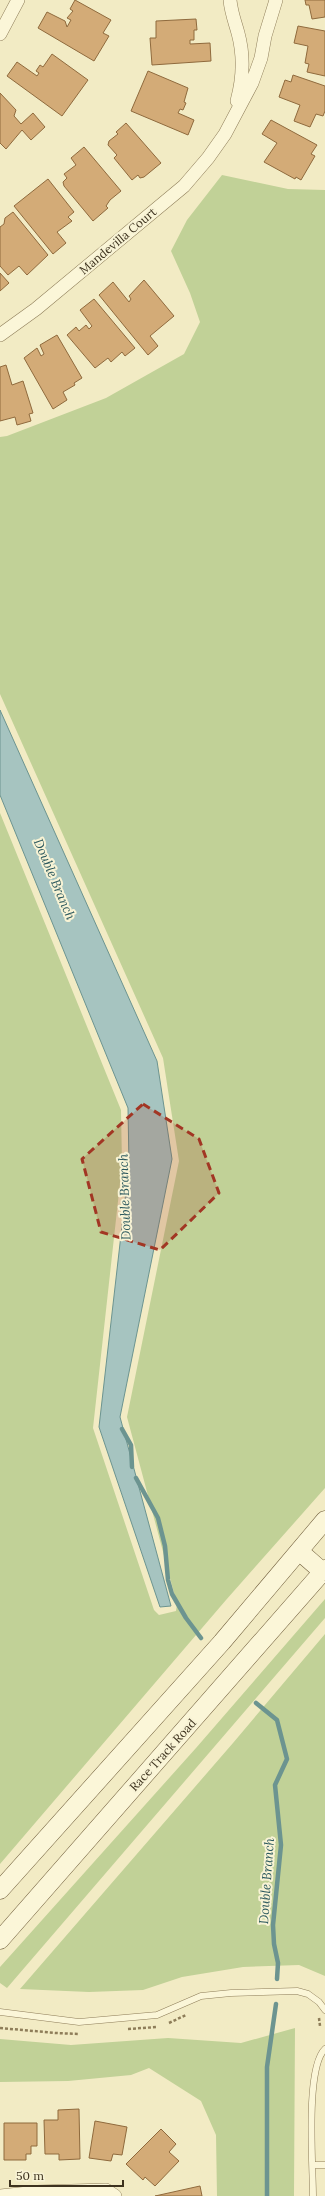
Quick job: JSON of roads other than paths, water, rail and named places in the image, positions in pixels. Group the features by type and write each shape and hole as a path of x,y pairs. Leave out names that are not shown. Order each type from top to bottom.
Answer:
{"main road":[{"path":"0,1890 222,1642 325,1520"},
{"path":"299,1551 324,1570"},
{"name":"Race Track Road","path":"0,1940 206,1707 324,1570"}],"street":[{"path":"0,34 18,0"},
{"name":"Mandevilla Court","path":"225,134 240,88 243,65 230,0"},
{"name":"Mandevilla Court","path":"0,336 36,309 184,186 208,158 225,134 252,83 261,58 265,36 276,5 276,0"},
{"path":"0,2196 37,2192 106,2190 115,2196"}],"lane":[{"path":"0,2012 79,2022 157,2015 201,1996 231,1992 297,1991 308,1994 319,2002 325,2010"},
{"path":"313,2196 312,2100 319,2055 325,2049"},
{"path":"313,2165 325,2165"}],"water":[{"path":"0,710 157,1061 172,1159 120,1417 171,1606 160,1607 99,1427 129,1165 128,1108 0,795"}],"waterway":[{"name":"Double Branch","path":"122,1429 131,1445 132,1467"},
{"name":"Double Branch","path":"136,1478 158,1518 165,1546 168,1580 172,1594 186,1618 201,1638"},
{"name":"Double Branch","path":"256,1703 277,1720 287,1759 275,1785 281,1845 273,1925 274,1944 278,1963 277,1979"},
{"name":"Double Branch","path":"267,2196 267,2067 276,2004"}]}
